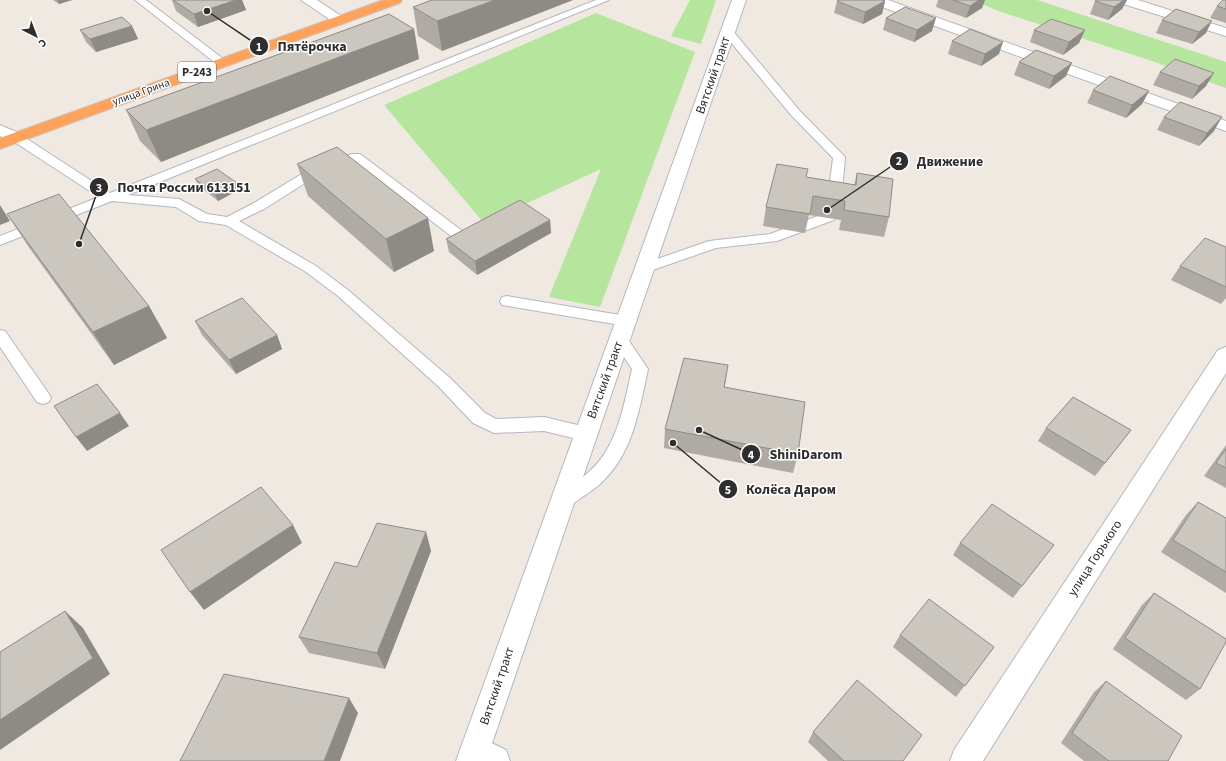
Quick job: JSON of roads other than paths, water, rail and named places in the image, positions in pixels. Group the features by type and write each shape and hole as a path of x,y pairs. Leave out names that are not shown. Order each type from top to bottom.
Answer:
{"highway":[{"name":"улица Грина","path":"0,144 395,0"}],"street":[{"path":"308,0 340,20"},
{"name":"Вятский тракт","path":"480,757 563,501 739,0"},
{"path":"876,0 1226,126"},
{"path":"1125,0 1226,32"},
{"path":"0,130 17,138"},
{"name":"улица Горького","path":"965,761 1226,355"}],"lane":[{"path":"140,0 222,63"},
{"path":"0,241 108,196 604,0"},
{"path":"645,268 714,244 772,238 829,217 834,204 839,157 824,144 728,32"},
{"path":"17,138 108,196 179,202 204,218 229,221 311,269 343,293 444,382 479,418 494,426 544,424 586,434"},
{"path":"229,221 259,206 309,175 356,157 460,236"},
{"path":"507,301 623,330 640,369 621,440 602,471 563,501"},
{"path":"0,335 43,398"}],"place":[{"name":"Пятёрочка","path":"207,11"},
{"name":"Движение","path":"827,210"},
{"name":"Почта России 613151","path":"79,244"},
{"name":"ShiniDarom","path":"699,430"},
{"name":"Колёса Даром","path":"673,443"}]}
